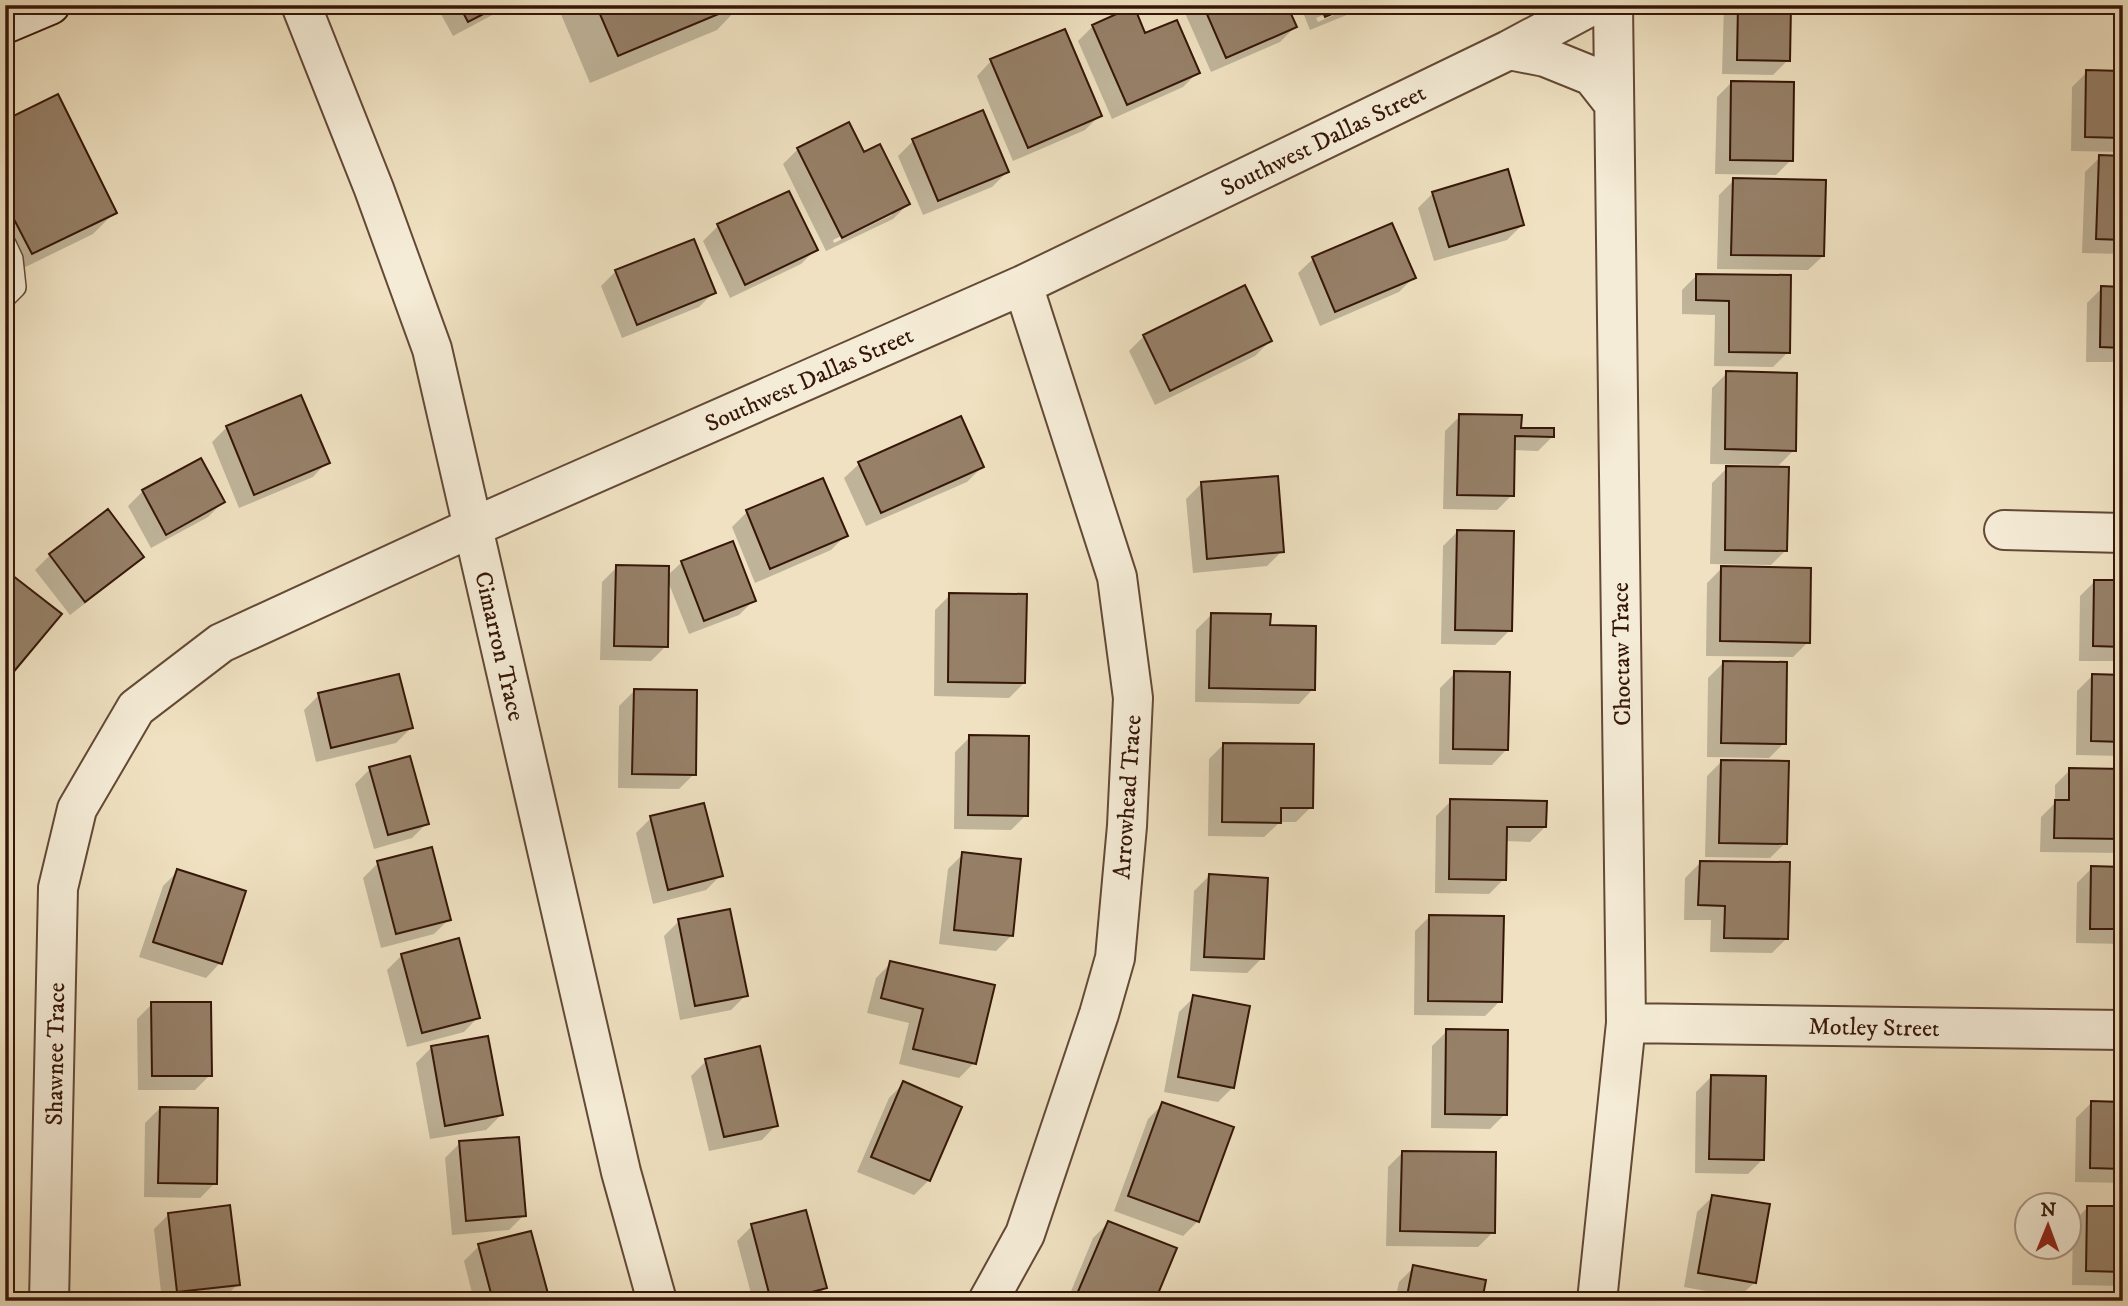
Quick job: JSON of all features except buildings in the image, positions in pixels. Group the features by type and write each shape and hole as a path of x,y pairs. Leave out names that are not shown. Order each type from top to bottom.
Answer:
{"street":[{"path":"5,24 50,5"},
{"name":"Cimarron Trace","path":"301,5 374,188 432,349 621,1172 657,1301"},
{"name":"Southwest Dallas Street","path":"76,809 136,708 221,643 473,527 1023,285 1509,50 1593,5"},
{"name":"Choctaw Trace","path":"1597,1301 1626,1023 1613,5"},
{"path":"1509,50 1545,57 1592,76 1614,104"},
{"name":"Arrowhead Trace","path":"988,1301 1025,1234 1099,1014 1115,958 1127,827 1133,698 1117,577 1023,285"},
{"path":"2004,530 2123,533"},
{"name":"Shawnee Trace","path":"49,1301 58,888 76,809"},
{"name":"Motley Street","path":"1626,1023 2123,1030"},
{"path":"51,1206 75,1301"}],"lane":[{"path":"5,244 12,259 15,287 5,297"}]}
